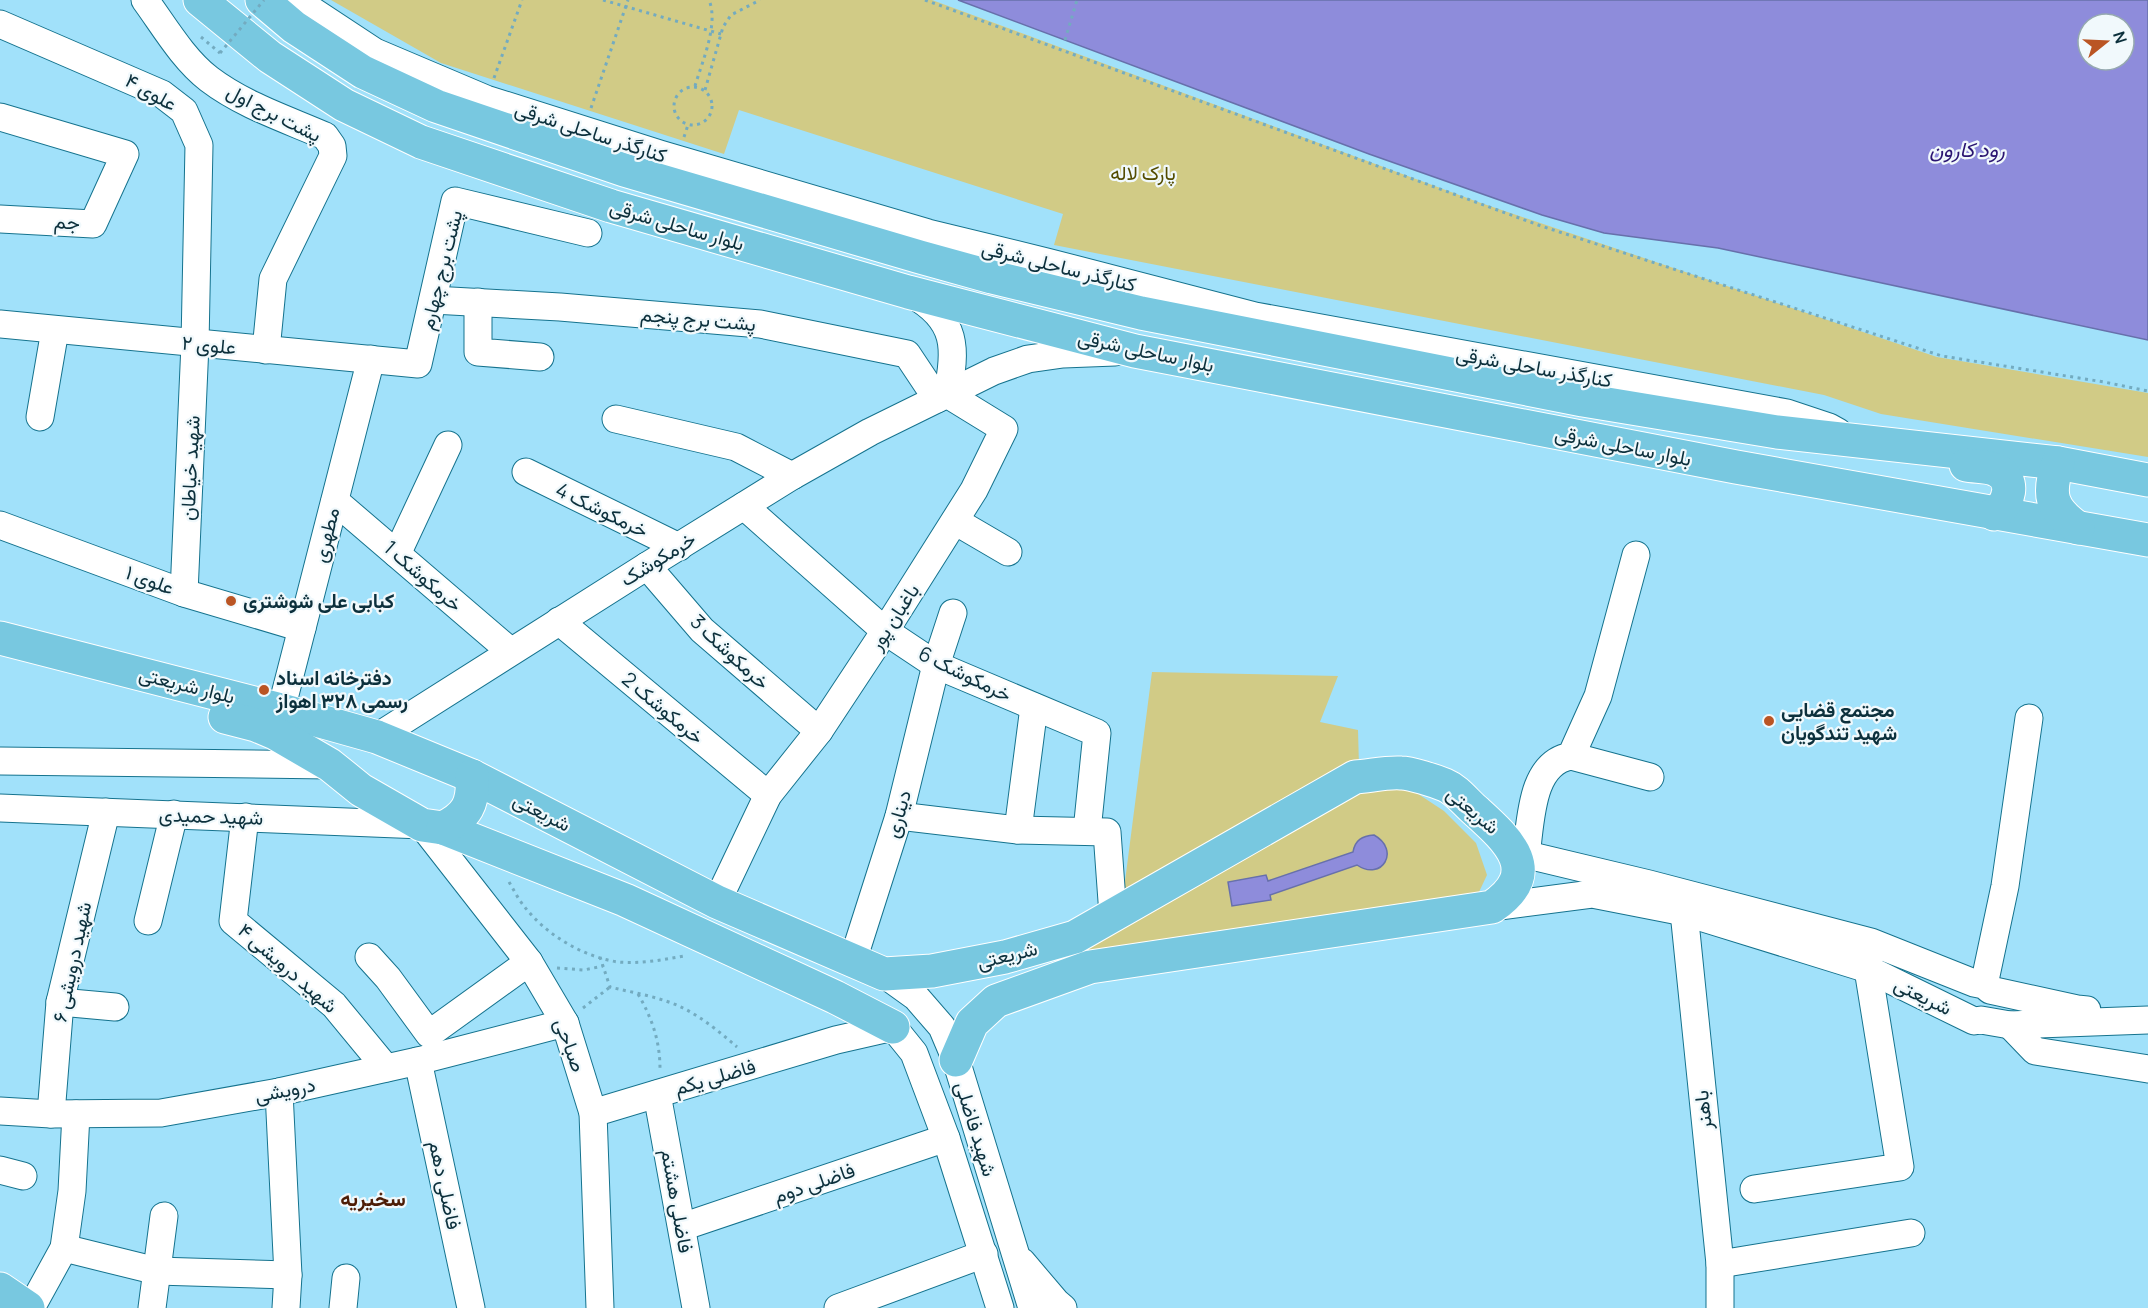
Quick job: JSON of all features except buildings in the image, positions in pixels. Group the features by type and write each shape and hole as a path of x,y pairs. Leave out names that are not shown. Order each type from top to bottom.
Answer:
{"main road":[{"name":"بلوار ساحلی شرقی","path":"200,0 270,57 344,105 421,142 611,206 908,292 1135,351 1724,465 2148,540"},
{"name":"بلوار ساحلی شرقی","path":"263,0 294,27 363,72 436,106 624,170 920,257 1043,275 1141,313 1583,400 1777,432 2058,463 2148,480"},
{"path":"1864,440 1916,458 1997,470 2008,484 2009,493 2002,509 1994,514"},
{"path":"2058,463 2052,482 2053,501 2063,517 2079,528"},
{"name":"بلوار شریعتی","path":"0,638 281,710 368,735 472,776"},
{"name":"بلوار شریعتی","path":"0,660 256,724 330,765 361,790 433,827"},
{"path":"330,765 339,749 347,741 368,735"},
{"name":"شریعتی","path":"472,776 717,902 884,974 932,971 1005,957 1075,937 1355,777 1402,773 1447,786 1520,854 1514,884 1506,897 1492,907 1090,967 996,1001 972,1023 956,1060"},
{"path":"433,827 458,821 468,808 473,793 472,776"},
{"path":"433,827 489,846 625,900 835,997 892,1027"},
{"path":"0,1289 30,1308"}],"street":[{"name":"پشت برج اول","path":"145,0 186,55 207,78 233,96 325,136 332,146 333,156 273,279 266,350"},
{"name":"کنارگذر ساحلی شرقی","path":"296,0 375,52 486,99 928,233 1043,275"},
{"name":"علوی ۴","path":"0,24 162,94 184,111 199,145 195,344"},
{"path":"184,111 207,78"},
{"name":"جم","path":"0,117 125,154 93,224 0,219"},
{"name":"پشت برج چهارم","path":"418,364 456,201 588,233"},
{"path":"908,292 930,305 946,325 954,350 942,397"},
{"name":"پشت برج پنجم","path":"433,300 560,307 760,324 907,354 942,397"},
{"path":"478,302 478,352 540,357"},
{"name":"علوی ۲","path":"0,324 418,364"},
{"path":"40,417 55,330"},
{"name":"شهید خیاطان","path":"184,593 195,344"},
{"name":"خرمکوشک","path":"368,735 510,651 792,476 870,432 994,371 1028,359 1063,354 1135,351"},
{"name":"مطهری","path":"281,710 371,360"},
{"name":"باغبان پور","path":"717,902 768,795 819,731 885,631 974,490 1004,429 942,397"},
{"path":"616,419 736,447 792,476"},
{"path":"397,554 448,445"},
{"name":"خرمکوشک 4","path":"526,472 679,547"},
{"name":"خرمکوشک 1","path":"335,501 510,651"},
{"name":"خرمکوشک 6","path":"744,506 885,631 936,665 1097,734 1087,831"},
{"path":"955,521 1008,552"},
{"name":"علوی ۱","path":"0,525 184,593 302,628"},
{"path":"1571,756 1598,696 1636,555"},
{"name":"خرمکوشک 3","path":"647,566 702,630 819,731"},
{"name":"دیناری","path":"853,960 898,816 936,665 953,613"},
{"name":"خرمکوشک 2","path":"559,621 768,795"},
{"path":"1018,830 1034,707"},
{"path":"1970,1016 1991,1010 1993,1003 1983,986 2005,886 2029,718"},
{"path":"1520,854 1533,802 1543,777 1559,758 1571,756 1650,777"},
{"path":"0,761 330,765"},
{"name":"شهید حمیدی","path":"0,808 433,827"},
{"name":"شهید درویشی ۶","path":"64,1248 72,1191 63,1114 60,1002 106,812"},
{"path":"148,921 174,814"},
{"path":"898,816 1018,830 1107,832 1113,915"},
{"name":"شهید درویشی ۴","path":"245,817 233,921 334,1005 386,1068"},
{"name":"صباحی","path":"433,827 530,962 564,1023 593,1113 600,1308"},
{"name":"شریعتی","path":"1520,854 1649,884 1871,942 1983,986 2077,1016 2148,1020"},
{"name":"شریعتی","path":"1492,907 1592,894 1684,912 1868,969 1970,1016 2010,1024 2148,1007"},
{"name":"باهنر","path":"1684,912 1720,1264 1720,1308"},
{"path":"1754,1189 1900,1167 1868,969 1871,942"},
{"path":"369,957 388,978 428,1050 530,962"},
{"name":"شهید فاضلی","path":"884,974 916,997 942,1027 956,1060 1032,1308"},
{"path":"835,997 851,1014 851,1023 846,1032 836,1040"},
{"path":"60,1002 115,1007"},
{"name":"درویشی","path":"0,1111 63,1114 161,1113 279,1092 386,1068 428,1050 564,1023"},
{"path":"2010,1024 2036,1051 2148,1069"},
{"name":"شهید فاضلی","path":"892,1027 914,1053 946,1138 1000,1308"},
{"name":"فاضلی یکم","path":"593,1113 836,1040 892,1027"},
{"name":"فاضلی دهم","path":"428,1050 471,1308"},
{"path":"279,1092 288,1275 286,1308"},
{"name":"فاضلی هشتم","path":"657,1094 696,1308"},
{"name":"فاضلی دوم","path":"682,1227 946,1138"},
{"path":"152,1308 164,1216"},
{"path":"1720,1264 1911,1233"},
{"path":"30,1308 64,1248 157,1271 288,1275"},
{"path":"1013,1250 1063,1308"},
{"path":"838,1308 984,1254"},
{"path":"343,1308 346,1278"}],"path":[{"path":"201,37 220,53 263,0"},
{"path":"486,99 522,0"},
{"path":"603,0 721,34"},
{"path":"584,130 628,0"},
{"path":"695,86 713,22 709,0"},
{"path":"705,90 721,34 731,15 760,0"},
{"path":"925,0 1541,226 1942,356 2104,382 2148,392"},
{"path":"1065,40 1077,0"},
{"path":"695,86 705,90 711,99 712,110 708,119 698,125 688,125 678,118 674,108 676,97 684,89 695,86"},
{"path":"489,846 523,905 547,931 589,954 618,962 648,962 685,956"},
{"path":"600,957 610,987"},
{"path":"530,962 573,970 603,966"},
{"path":"564,1023 610,987"},
{"path":"610,987 683,1008 737,1047 753,1066"},
{"path":"638,994 652,1022 660,1053 657,1094"}],"green space":[{"name":"پارک لاله","path":"331,0 932,0 1478,202 1937,357 2148,393 2148,457 1881,414 1824,395 1054,245 1063,214 739,110 724,154 441,63"},
{"path":"1152,672 1338,676 1320,722 1358,730 1359,766 1336,773 1124,889"},
{"path":"1400,782 1444,811 1476,843 1487,875 1479,892 1087,958 1080,944 1355,787"}],"water":[{"name":"رود کارون","path":"958,0 2148,0 2148,340 1718,248 1604,233 1542,215 1369,154"},
{"path":"1374,835 1382,841 1387,856 1385,862 1374,870 1357,865 1270,895 1271,900 1232,906 1228,882 1266,875 1268,881 1353,852 1355,844 1360,839"}],"place":[{"name":"کبابی علی شوشتری","path":"231,601"},
{"name":"دفترخانه اسناد رسمی ۳۲۸ اهواز","path":"264,690"},
{"name":"مجتمع قضایی شهید تندگویان","path":"1769,721"}],"district":[{"name":"سخیریه","path":"373,1199"}]}
